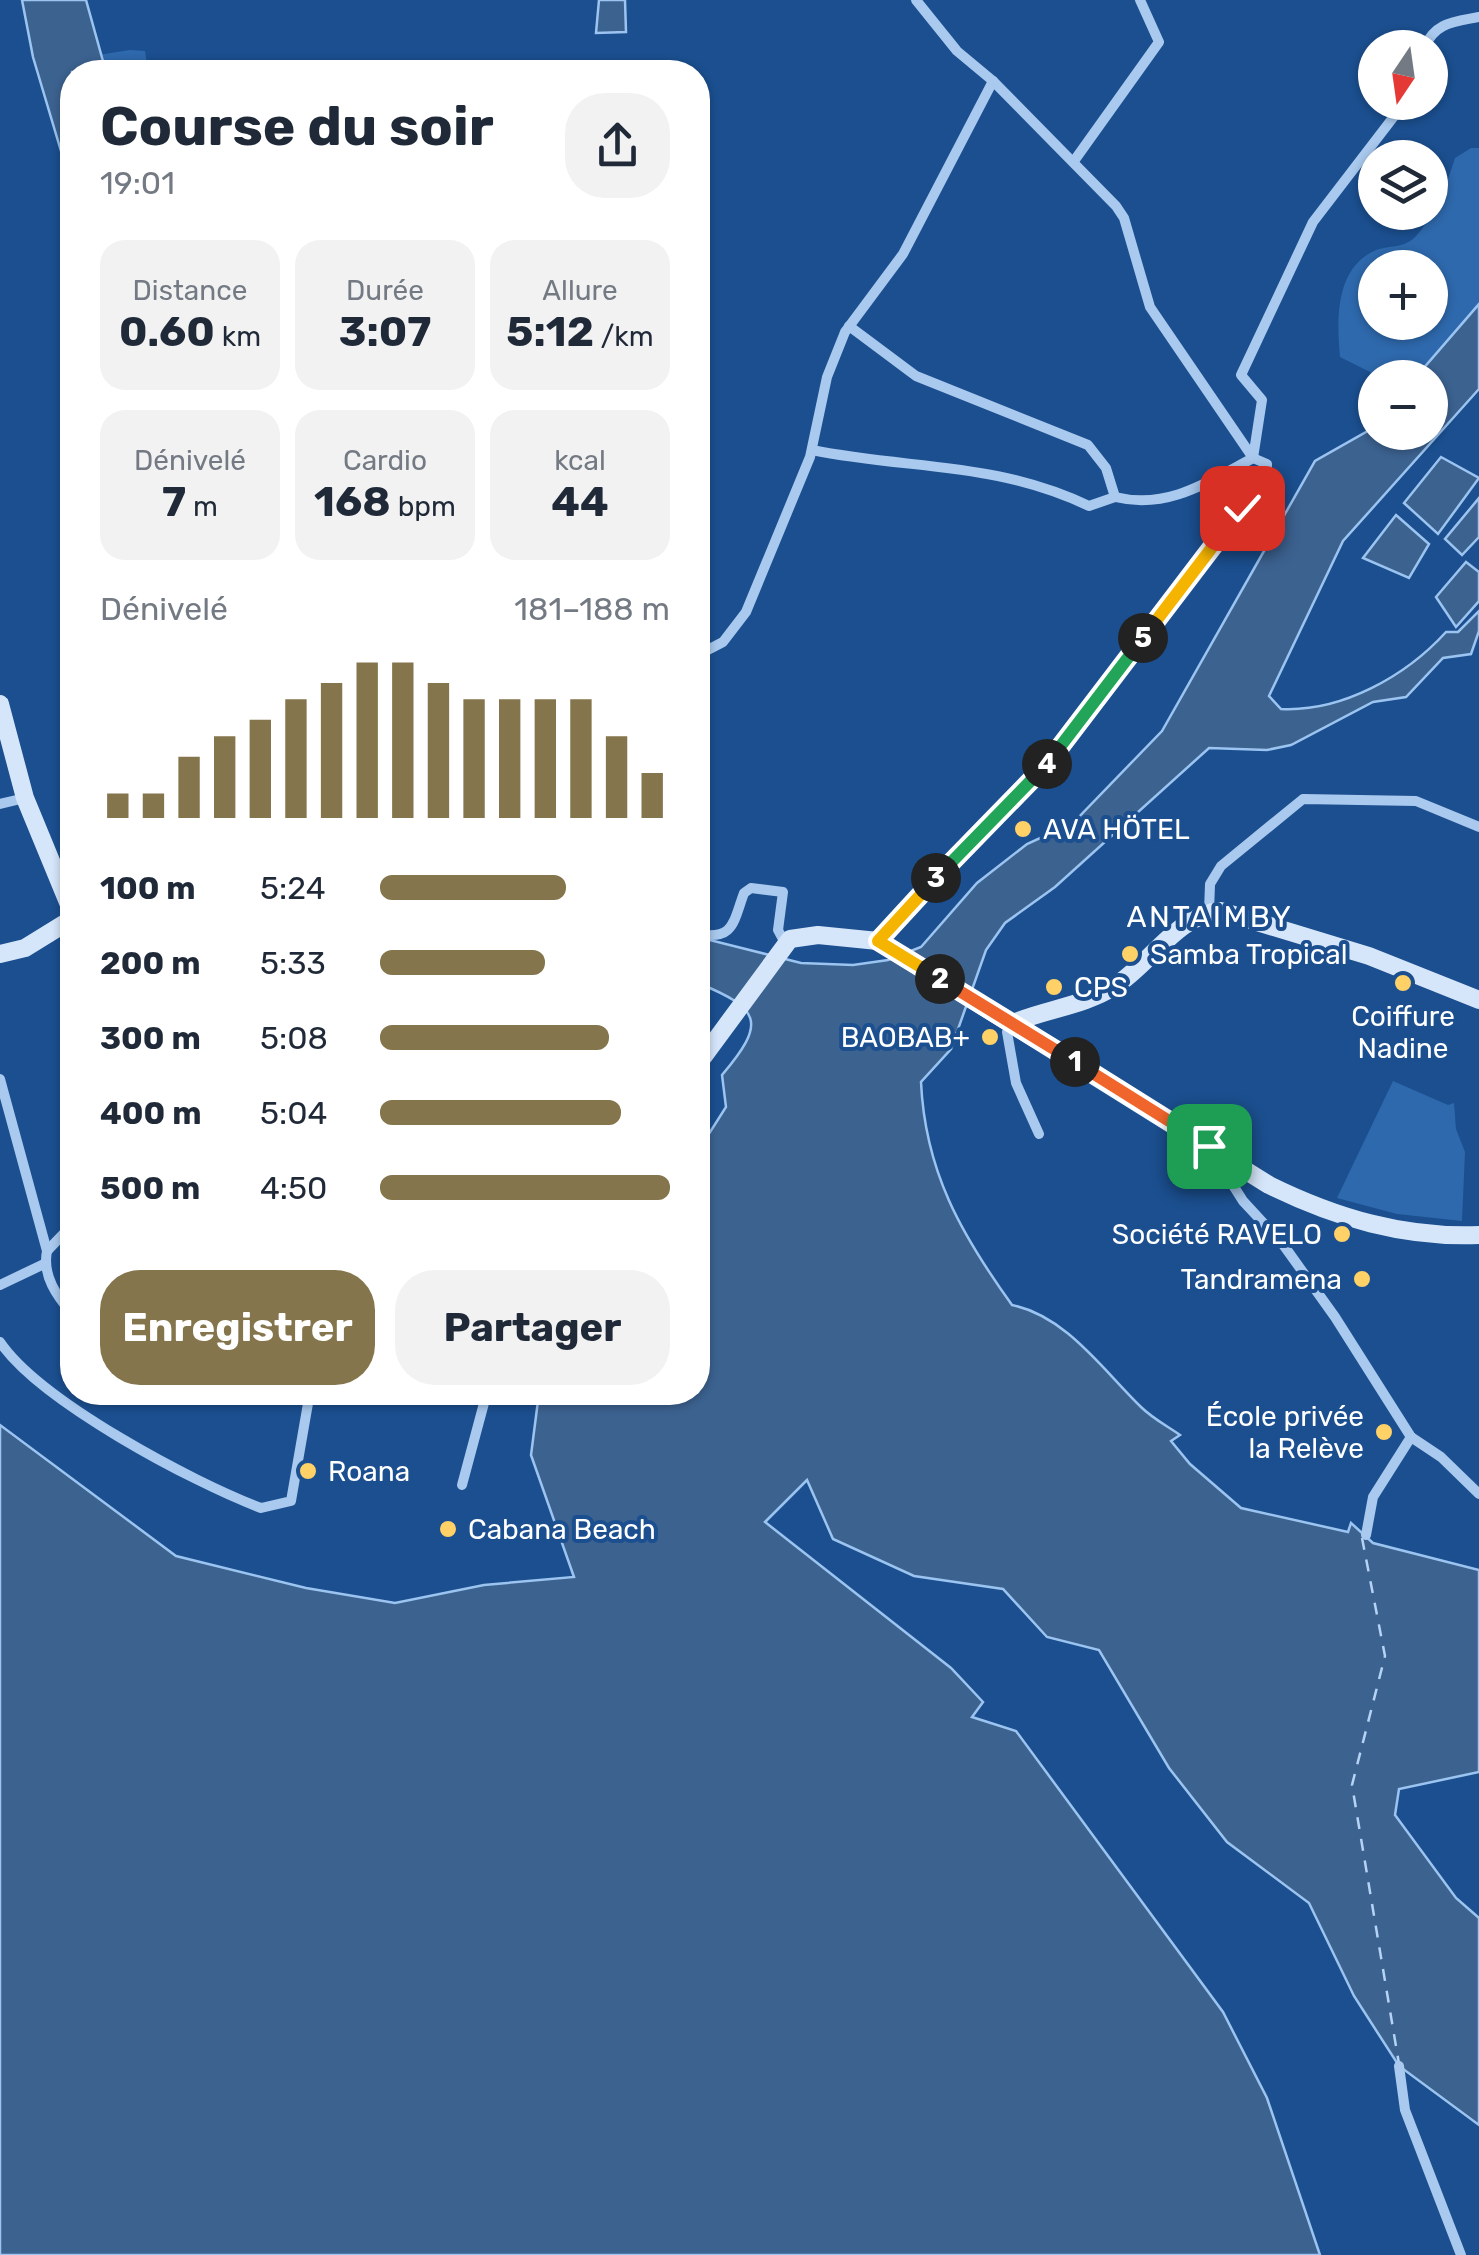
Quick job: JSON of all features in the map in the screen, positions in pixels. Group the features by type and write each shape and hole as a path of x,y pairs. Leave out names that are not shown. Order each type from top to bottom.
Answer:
{"main road":[{"path":"0,704 25,798 60,886"},
{"path":"1013,1023 1115,986 1183,926 1210,912 1231,912 1369,956 1479,1000"},
{"path":"0,954 25,948 60,924"},
{"path":"710,1048 782,945 818,935 884,944 1269,1185 1353,1222 1479,1234"}],"street":[{"path":"884,944 1058,753 1266,478 1267,464 1252,458 1150,307 1124,218 1074,161 957,51 916,0"},
{"path":"1074,161 1158,42 1140,0"},
{"path":"1434,30 1479,18"},
{"path":"710,649 723,642 746,612 812,450 827,377 849,326 903,254 993,81"},
{"path":"1252,458 1262,400 1241,374 1246,359 1266,330 1276,294 1314,222 1391,120"},
{"path":"849,326 916,376 1088,445 1106,468 1115,498"},
{"path":"812,450 854,458 968,468 1037,484 1089,506 1115,498 1134,502 1183,496 1252,458"},
{"path":"0,804 25,798"},
{"path":"1210,912 1210,884 1222,866 1303,799 1416,801 1479,827"},
{"path":"710,936 717,937 732,926 744,893 763,888 783,892 778,930 782,945"},
{"path":"1013,1023 1007,1032 1016,1083 1039,1134"},
{"path":"0,1079 47,1251 44,1264 60,1299"},
{"path":"1209,1146 1243,1201 1282,1243 1335,1317 1411,1437 1441,1457 1479,1494"},
{"path":"47,1251 60,1237"},
{"path":"0,1285 44,1264"},
{"path":"0,1342 30,1377 60,1397"},
{"path":"72,1405 230,1496 261,1508 290,1501 308,1405"},
{"path":"462,1485 484,1405"},
{"path":"1366,1535 1373,1496 1411,1437"},
{"path":"1399,2066 1405,2110 1461,2255"}],"shaded area":[{"path":"22,0 86,0 103,60 60,60 60,148 33,57"},
{"path":"599,0 625,0 626,32 596,33"},
{"path":"145,51 146,60 100,60 98,55"},
{"path":"1471,148 1479,148 1479,304 1448,340 1448,250 1377,250 1407,243 1421,230 1448,230 1448,177 1455,158"},
{"path":"1358,263 1358,340 1448,340 1431,360 1358,360 1358,366 1340,357 1339,313 1351,271"},
{"path":"1479,304 1479,389 1448,424 1448,360 1431,360"},
{"path":"1358,437 1358,450 1424,450 1343,541 1269,696 1281,709 1349,698 1412,663 1446,632 1458,632 1479,611 1479,631 1471,654 1443,658 1406,697 1373,702 1291,745 1267,750 1209,748 1055,887 1005,923 986,950 951,1049 921,1082 924,1114 938,1173 949,1200 977,1253 1012,1305 1050,1320 1067,1332 1145,1411 1180,1435 1171,1441 1190,1464 1241,1508 1348,1532 1351,1523 1373,1543 1479,1570 1479,1772 1399,1789 1395,1815 1456,1898 1479,1918 1479,2125 1399,2066 1354,1996 1309,1903 1227,1842 1169,1768 1099,1650 1047,1637 1003,1589 914,1576 833,1539 807,1480 765,1522 951,1668 983,1702 972,1717 1016,1731 1223,2012 1267,2098 1320,2255 0,2255 0,1425 176,1556 306,1588 395,1603 484,1585 574,1577 531,1455 537,1405 710,1405 710,1132 726,1107 722,1075 751,1030 745,1010 710,988 710,940 801,963 853,965 888,960 921,947 977,883 1027,844 1073,823 1162,731 1315,461"},
{"path":"1441,457 1479,478 1438,534 1404,503"},
{"path":"1479,498 1479,537 1462,555 1445,539"},
{"path":"1396,515 1429,544 1409,578 1363,558"},
{"path":"1466,562 1479,572 1479,601 1456,627 1436,597"},
{"path":"1393,1081 1448,1105 1454,1103 1456,1129 1465,1152 1462,1221 1397,1214 1337,1198"}],"ferry route":[{"path":"1362,1538 1385,1656 1352,1785 1399,2064"}],"place":[{"name":"AVA HÖTEL","path":"1023,829"},
{"name":"Samba Tropical","path":"1130,954"},
{"name":"Coiffure Nadine","path":"1403,983"},
{"name":"CPS","path":"1054,987"},
{"name":"BAOBAB+","path":"990,1037"},
{"name":"Société RAVELO","path":"1342,1234"},
{"name":"Tandramena","path":"1362,1279"},
{"name":"École privée la Relève","path":"1384,1432"},
{"name":"Roana","path":"308,1471"},
{"name":"Cabana Beach","path":"448,1529"}],"district":[{"name":"ANTAIMBY","path":"1210,917"}],"route":[{"path":"1209,1146 878,941 1058,753 1094,700 1242,508"}]}
